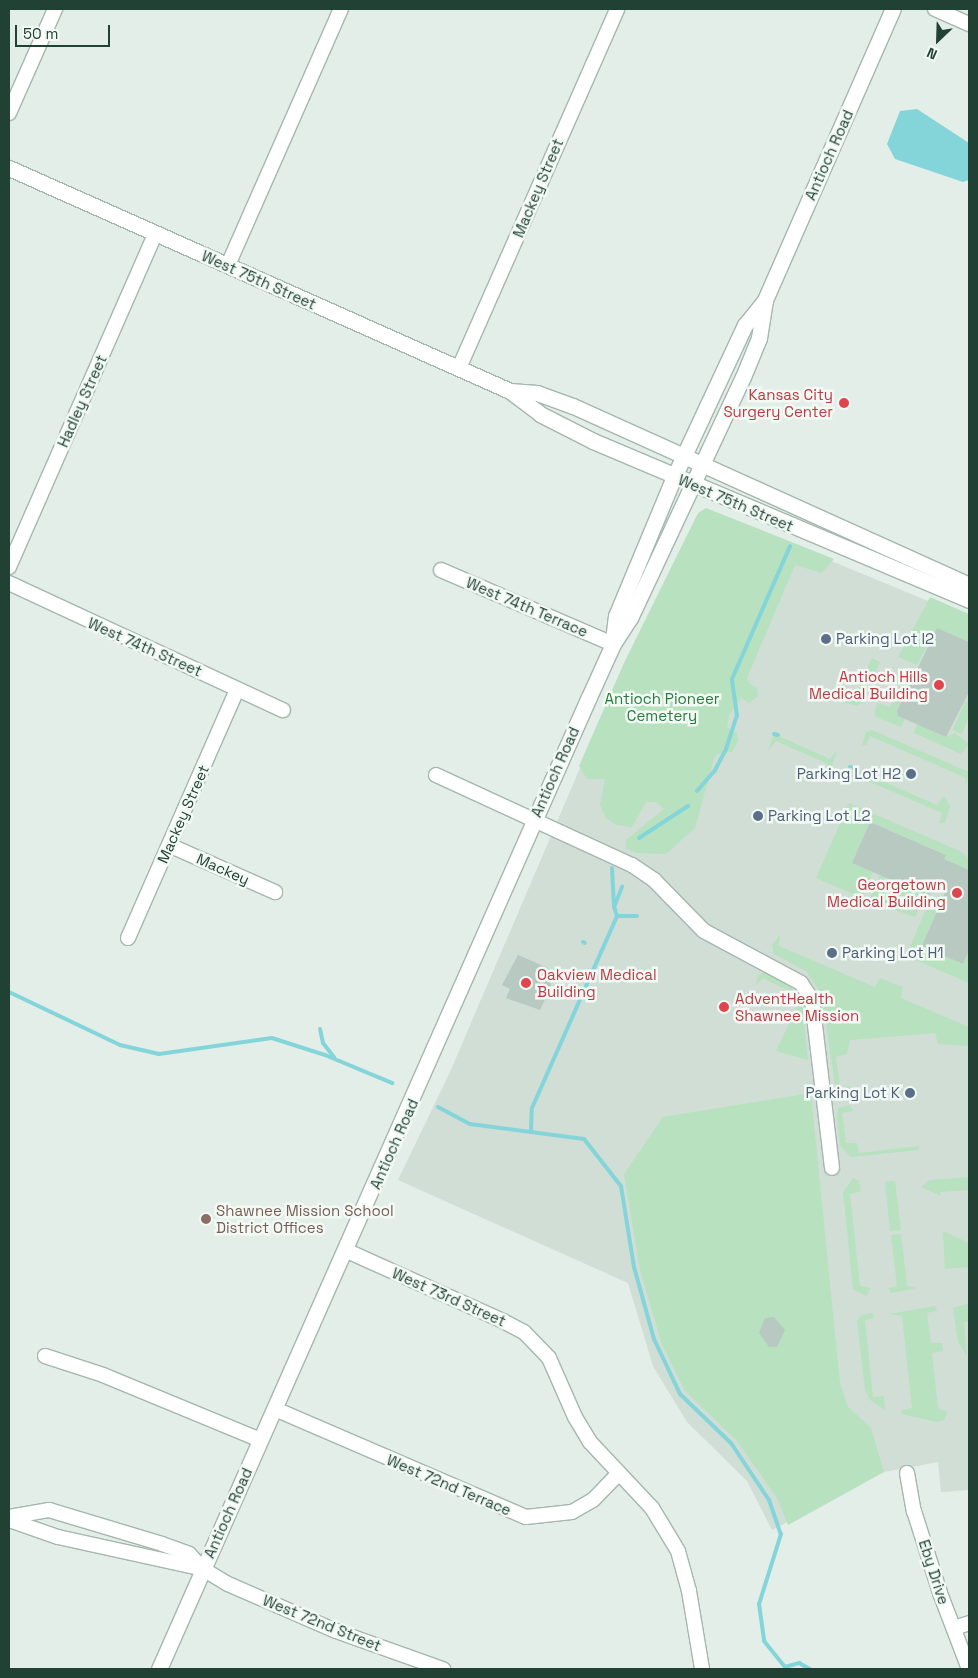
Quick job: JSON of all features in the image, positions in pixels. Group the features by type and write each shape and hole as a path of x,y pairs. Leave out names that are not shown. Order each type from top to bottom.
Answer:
{"main road":[{"name":"Antioch Road","path":"159,1669 533,820 613,644 630,618 693,485 759,338 765,300 893,9"},
{"name":"West 75th Street","path":"9,168 155,235 510,391 540,414 674,477 969,600"},
{"name":"Antioch Road","path":"613,644 616,616 674,477 745,325 765,300"},
{"name":"West 75th Street","path":"510,391 537,393 702,464 969,586"}],"street":[{"path":"9,113 55,9"},
{"path":"228,266 340,9"},
{"name":"Mackey Street","path":"459,368 617,9"},
{"path":"934,9 969,24"},
{"name":"Hadley Street","path":"9,567 155,235"},
{"name":"West 74th Terrace","path":"441,570 613,644"},
{"name":"West 74th Street","path":"9,583 283,710"},
{"name":"Mackey Street","path":"128,938 238,690"},
{"path":"436,775 632,865 654,880 704,931 801,983 812,1000 832,1168"},
{"name":"Mackey","path":"170,846 275,892"},
{"name":"West 73rd Street","path":"345,1250 503,1321 524,1332 546,1354 558,1371 574,1418 618,1474 652,1508 678,1551 689,1591 702,1669"},
{"path":"45,1356 119,1381 261,1440"},
{"name":"West 72nd Terrace","path":"275,1409 526,1517 572,1512 593,1500 618,1474"},
{"name":"Eby Drive","path":"907,1473 914,1511 969,1669"},
{"name":"West 72nd Street","path":"9,1519 49,1510 189,1554 203,1569"},
{"name":"West 72nd Street","path":"9,1519 58,1537 203,1569 336,1631 426,1667 443,1669"},
{"path":"954,1628 969,1623"}],"shaded area":[{"name":"AdventHealth Shawnee Mission","path":"788,543 969,618 969,1490 941,1492 938,1462 884,1472 772,1530 747,1481 687,1422 653,1366 628,1283 398,1180 450,1072 583,761"}],"green space":[{"name":"Antioch Pioneer Cemetery","path":"706,508 834,559 822,573 795,565 747,678 749,683 757,688 758,696 749,703 741,698 729,715 727,727 737,733 738,741 732,752 718,754 714,759 695,828 666,854 636,853 626,848 626,840 664,809 656,802 646,802 632,827 616,825 606,818 600,805 605,779 587,779 579,766 624,663 698,513"},
{"path":"930,597 969,614 969,642 937,628 917,665 898,657"},
{"path":"872,658 880,662 862,703 856,706 844,702 844,696 854,700"},
{"path":"905,674 912,677 897,711 905,719 901,727 876,717 874,712 878,703 890,707"},
{"path":"965,701 969,702 969,716 962,734 953,730"},
{"path":"917,724 946,737 955,733 969,744 961,754 914,733"},
{"path":"872,730 969,772 964,789 966,778 870,736 866,745 862,745 866,732"},
{"path":"774,734 830,759 837,750 829,775 825,774 828,764 776,741 768,751"},
{"path":"850,767 937,805 944,796 950,806 945,823 939,823 942,813 854,775 845,784"},
{"path":"849,803 962,852 969,859 969,870 944,859 945,854 870,822 852,863 873,872 862,898 816,878"},
{"path":"880,875 926,895 915,917 869,901"},
{"path":"944,895 922,946 963,964 969,950 969,983 906,956 930,900"},
{"path":"780,934 779,946 875,987 880,978 903,987 901,998 969,1027 969,1046 938,1044 935,1033 850,1040 847,1054 836,1057 840,1087 849,1086 852,1090 836,1092 822,995 806,971 774,954 772,946"},
{"path":"765,973 791,987 802,1003 808,1060 776,1051 797,1007 788,1002 791,992 763,978 755,986 759,974"},
{"path":"811,1093 840,1383 848,1407 871,1428 884,1472 788,1525 777,1498 737,1441 685,1391 662,1345 640,1270 624,1174 663,1117"},
{"path":"850,1105 853,1111 842,1113 846,1143 857,1143 859,1153 919,1146 919,1150 851,1157 840,1146 837,1116 838,1108"},
{"path":"969,1177 969,1190 940,1192 941,1196 921,1187 930,1180"},
{"path":"853,1178 859,1181 861,1191 850,1194 860,1286 871,1288 866,1296 853,1289 843,1192"},
{"path":"895,1181 901,1230 890,1231 885,1182"},
{"path":"943,1231 969,1243 969,1267 945,1269"},
{"path":"901,1234 907,1286 917,1288 891,1293 888,1288 897,1287 891,1235"},
{"path":"969,1303 969,1322 964,1322 967,1356 958,1342 953,1308"},
{"path":"935,1306 937,1311 927,1313 931,1343 942,1343 943,1351 932,1353 938,1409 948,1411 944,1420 937,1422 901,1414 902,1410 912,1408 902,1316 889,1314"},
{"path":"872,1313 874,1318 865,1320 873,1397 884,1396 885,1410 870,1400 865,1390 857,1321 861,1315"}],"water":[{"path":"917,109 969,143 969,180 963,182 895,159 887,144 900,111"}],"building":[{"name":"Antioch Hills Medical Building","path":"937,628 969,642 969,692 946,737 898,716 897,711"},
{"name":"Georgetown Medical Building","path":"870,822 946,855 944,859 969,870 969,950 963,964 922,946 947,888 926,895 852,863"},
{"name":"Oakview Medical Building","path":"518,955 548,968 545,977 551,980 551,987 540,1010 506,998 510,989 502,985"},
{"path":"774,1317 785,1330 777,1347 769,1347 759,1333 765,1318"}],"waterway":[{"path":"697,791 715,770 726,749 737,716 732,679 790,546"},
{"path":"774,734 778,735"},
{"path":"850,767 856,769"},
{"path":"639,838 688,806"},
{"path":"612,868 614,906"},
{"path":"531,1131 532,1108 617,916 614,907 622,887"},
{"path":"617,916 637,916"},
{"path":"9,992 120,1045 159,1054 272,1038 325,1055 392,1083"},
{"path":"320,1029 323,1043 334,1057"},
{"path":"438,1107 470,1124 584,1139 621,1186 634,1267 654,1339 680,1394 731,1443 769,1500 781,1534 759,1604 764,1641 785,1667 799,1663 810,1669"}],"place":[{"name":"Kansas City Surgery Center","path":"844,403"},
{"name":"Parking Lot I2","path":"826,639"},
{"name":"Antioch Hills Medical Building","path":"939,685"},
{"name":"Parking Lot H2","path":"911,774"},
{"name":"Parking Lot L2","path":"758,816"},
{"name":"Georgetown Medical Building","path":"957,893"},
{"name":"Parking Lot H1","path":"832,953"},
{"name":"Oakview Medical Building","path":"526,983"},
{"name":"AdventHealth Shawnee Mission","path":"724,1007"},
{"name":"Parking Lot K","path":"910,1093"},
{"name":"Shawnee Mission School District Offices","path":"206,1219"}]}
